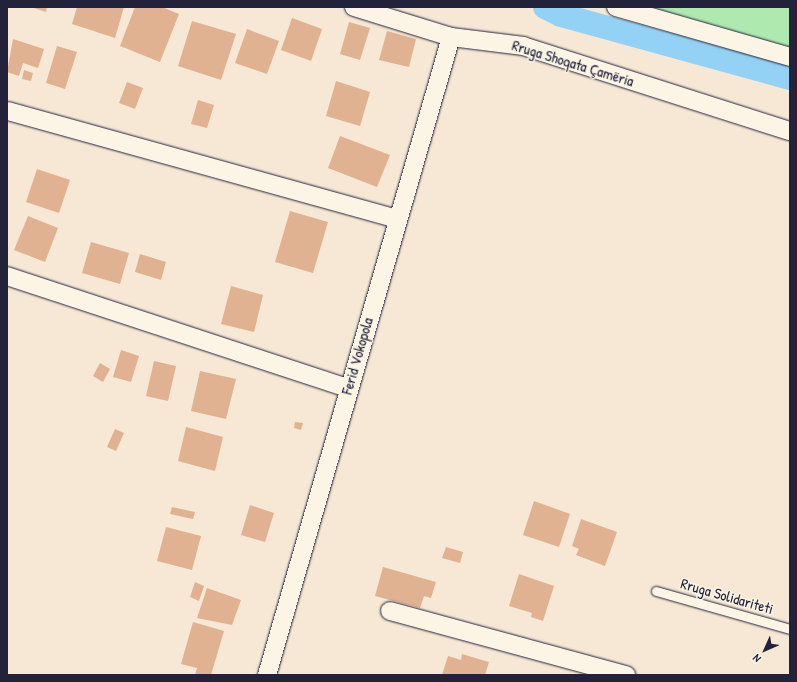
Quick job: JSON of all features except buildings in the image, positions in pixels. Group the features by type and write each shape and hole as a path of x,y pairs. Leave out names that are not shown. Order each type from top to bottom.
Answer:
{"street":[{"name":"Rruga Shoqata Çamëria","path":"354,7 451,37 523,46 790,131"},
{"path":"616,7 790,57"},
{"name":"Ferid Vokopola","path":"267,675 348,388 451,37"},
{"path":"8,111 397,219"},
{"path":"7,276 348,388"},
{"path":"390,611 626,675"}],"lane":[{"name":"Rruga Solidariteti","path":"656,591 790,629"}],"green space":[{"path":"630,7 790,7 790,51"}],"waterway":[{"path":"545,7 561,15 790,78"}]}
